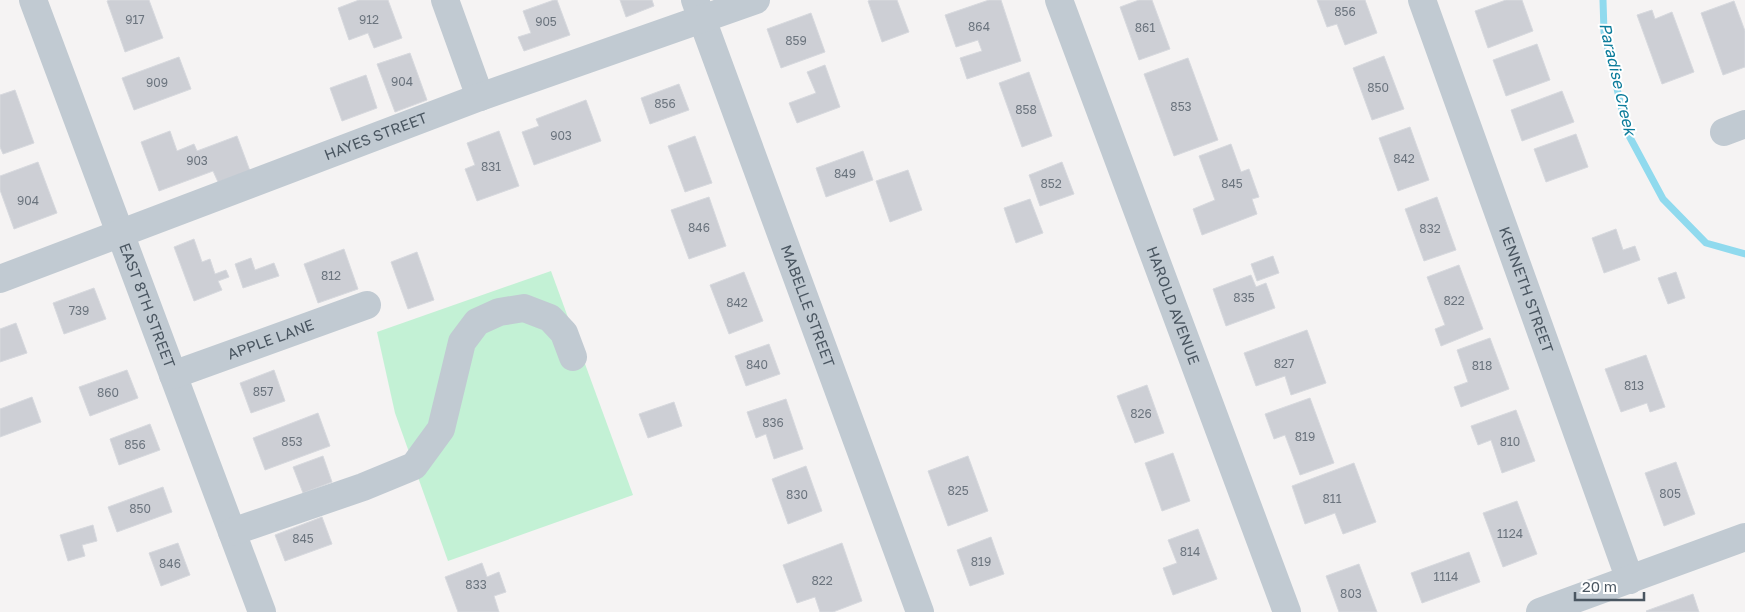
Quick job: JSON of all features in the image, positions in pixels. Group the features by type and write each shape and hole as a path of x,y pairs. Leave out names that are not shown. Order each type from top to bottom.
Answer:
{"street":[{"name":"EAST 8TH STREET","path":"34,0 119,233 174,374 262,612"},
{"path":"444,0 480,97"},
{"name":"HAYES STREET","path":"0,279 480,97 699,10 756,0"},
{"name":"HAROLD AVENUE","path":"1059,0 1287,612"},
{"name":"KENNETH STREET","path":"1422,0 1630,580"},
{"name":"MABELLE STREET","path":"699,10 920,612"},
{"name":"APPLE LANE","path":"174,374 367,305"},
{"path":"232,532 363,487 414,466 441,429 462,342 477,322 499,312 524,308 550,318 564,333 573,357"},
{"path":"1540,612 1589,604 1630,580 1745,537"}],"green space":[{"path":"551,271 633,495 448,561 395,413 377,332"}],"building":[{"path":"149,0 163,38 125,52 107,1"},
{"path":"359,0 388,0 402,38 374,48 368,33 349,40 338,8"},
{"path":"557,0 570,35 524,51 518,37 531,33 523,11"},
{"path":"620,0 652,0 654,6 626,17"},
{"path":"897,0 909,32 882,42 868,1"},
{"path":"989,0 1001,0 1021,61 967,79 960,58 982,51 978,40 956,47 945,15"},
{"path":"1139,0 1152,0 1170,49 1139,60 1120,7"},
{"path":"1317,0 1365,0 1377,33 1345,45 1337,24 1327,27"},
{"path":"1506,0 1522,0 1533,31 1488,48 1475,11"},
{"path":"1734,1 1745,31 1745,67 1723,75 1701,13"},
{"path":"1652,10 1655,19 1672,12 1694,72 1662,84 1637,15"},
{"path":"811,13 825,52 781,68 767,29"},
{"path":"1537,44 1550,80 1506,96 1493,60"},
{"path":"410,53 427,100 395,112 377,64"},
{"path":"1384,56 1404,109 1372,120 1353,68"},
{"path":"179,57 191,89 134,110 122,78"},
{"path":"1188,58 1218,140 1174,156 1144,74"},
{"path":"825,65 840,107 797,123 789,103 816,93 807,72"},
{"path":"1029,72 1052,136 1022,147 999,83"},
{"path":"366,75 377,108 342,121 330,88"},
{"path":"679,84 689,110 650,124 641,98"},
{"path":"15,90 34,143 3,154 0,147 0,95"},
{"path":"1562,91 1574,122 1522,141 1511,110"},
{"path":"586,100 601,141 534,165 522,132 539,126 536,119"},
{"path":"1410,127 1429,180 1398,191 1379,138"},
{"path":"170,131 177,151 194,144 197,151 237,136 250,171 218,182 213,171 159,191 141,142"},
{"path":"499,131 519,186 477,201 465,169 475,165 467,143"},
{"path":"1576,134 1588,167 1546,182 1534,149"},
{"path":"695,136 712,183 685,192 668,146"},
{"path":"1231,144 1241,172 1249,169 1259,197 1252,199 1257,214 1202,235 1193,209 1215,200 1199,156"},
{"path":"863,151 873,180 826,197 816,168"},
{"path":"38,162 57,213 14,229 0,190 0,176"},
{"path":"1062,162 1074,194 1040,206 1029,175"},
{"path":"908,170 922,210 890,222 876,181"},
{"path":"709,197 726,246 689,259 671,210"},
{"path":"1437,197 1456,250 1424,261 1405,209"},
{"path":"1030,199 1043,233 1016,243 1004,208"},
{"path":"1616,229 1623,250 1635,246 1640,260 1604,273 1592,238"},
{"path":"194,239 202,262 210,259 215,274 226,270 229,277 218,281 222,290 194,301 174,247"},
{"path":"344,249 358,289 318,303 304,264"},
{"path":"417,252 434,300 408,309 391,262"},
{"path":"1273,256 1279,273 1257,281 1251,264"},
{"path":"251,258 255,270 274,263 279,276 243,288 235,264"},
{"path":"1459,265 1483,329 1441,346 1435,329 1445,325 1427,277"},
{"path":"744,272 763,321 729,334 710,285"},
{"path":"1676,272 1685,298 1668,304 1658,278"},
{"path":"1251,275 1256,287 1266,283 1275,308 1226,326 1213,289"},
{"path":"94,288 106,319 64,334 53,303"},
{"path":"16,323 27,353 0,362 0,329"},
{"path":"1307,330 1326,383 1291,395 1285,376 1256,386 1244,353"},
{"path":"1490,338 1509,389 1461,407 1454,387 1468,382 1457,350"},
{"path":"769,344 780,374 746,386 735,356"},
{"path":"1646,355 1665,407 1650,412 1647,403 1621,412 1605,369"},
{"path":"127,370 138,398 90,416 79,387"},
{"path":"274,370 285,401 251,413 240,383"},
{"path":"1147,385 1164,433 1135,443 1117,396"},
{"path":"32,397 41,422 0,437 0,409"},
{"path":"1310,398 1334,463 1300,475 1285,435 1274,439 1265,414"},
{"path":"786,399 803,449 774,459 766,434 756,438 747,412"},
{"path":"674,402 682,426 648,438 639,414"},
{"path":"1516,410 1535,461 1502,473 1491,440 1478,445 1471,426"},
{"path":"318,413 330,446 265,470 253,438"},
{"path":"150,424 160,450 119,465 110,439"},
{"path":"1173,453 1190,501 1162,511 1145,463"},
{"path":"323,456 332,482 303,493 293,467"},
{"path":"968,456 988,511 948,526 928,471"},
{"path":"1676,462 1695,514 1664,526 1645,473"},
{"path":"1354,463 1376,522 1343,534 1335,513 1305,524 1292,486"},
{"path":"806,466 822,511 788,524 772,479"},
{"path":"163,487 172,512 117,532 108,507"},
{"path":"1517,501 1537,554 1503,567 1483,513"},
{"path":"322,517 332,544 285,561 275,535"},
{"path":"93,525 97,541 82,545 85,556 68,561 60,535"},
{"path":"1198,529 1217,579 1173,595 1163,568 1177,563 1168,540"},
{"path":"991,537 1004,574 970,586 957,550"},
{"path":"178,543 190,575 161,586 149,553"},
{"path":"842,543 862,601 833,612 820,612 815,597 797,603 783,565"},
{"path":"1469,552 1480,582 1422,603 1411,573"},
{"path":"482,563 487,577 499,572 506,592 494,596 499,612 458,612 445,577"},
{"path":"1359,564 1377,612 1339,612 1326,576"},
{"path":"1693,594 1699,612 1646,611"}],"waterway":[{"name":"Paradise Creek","path":"1603,0 1604,32 1627,132 1663,199 1706,243 1745,254"}]}
